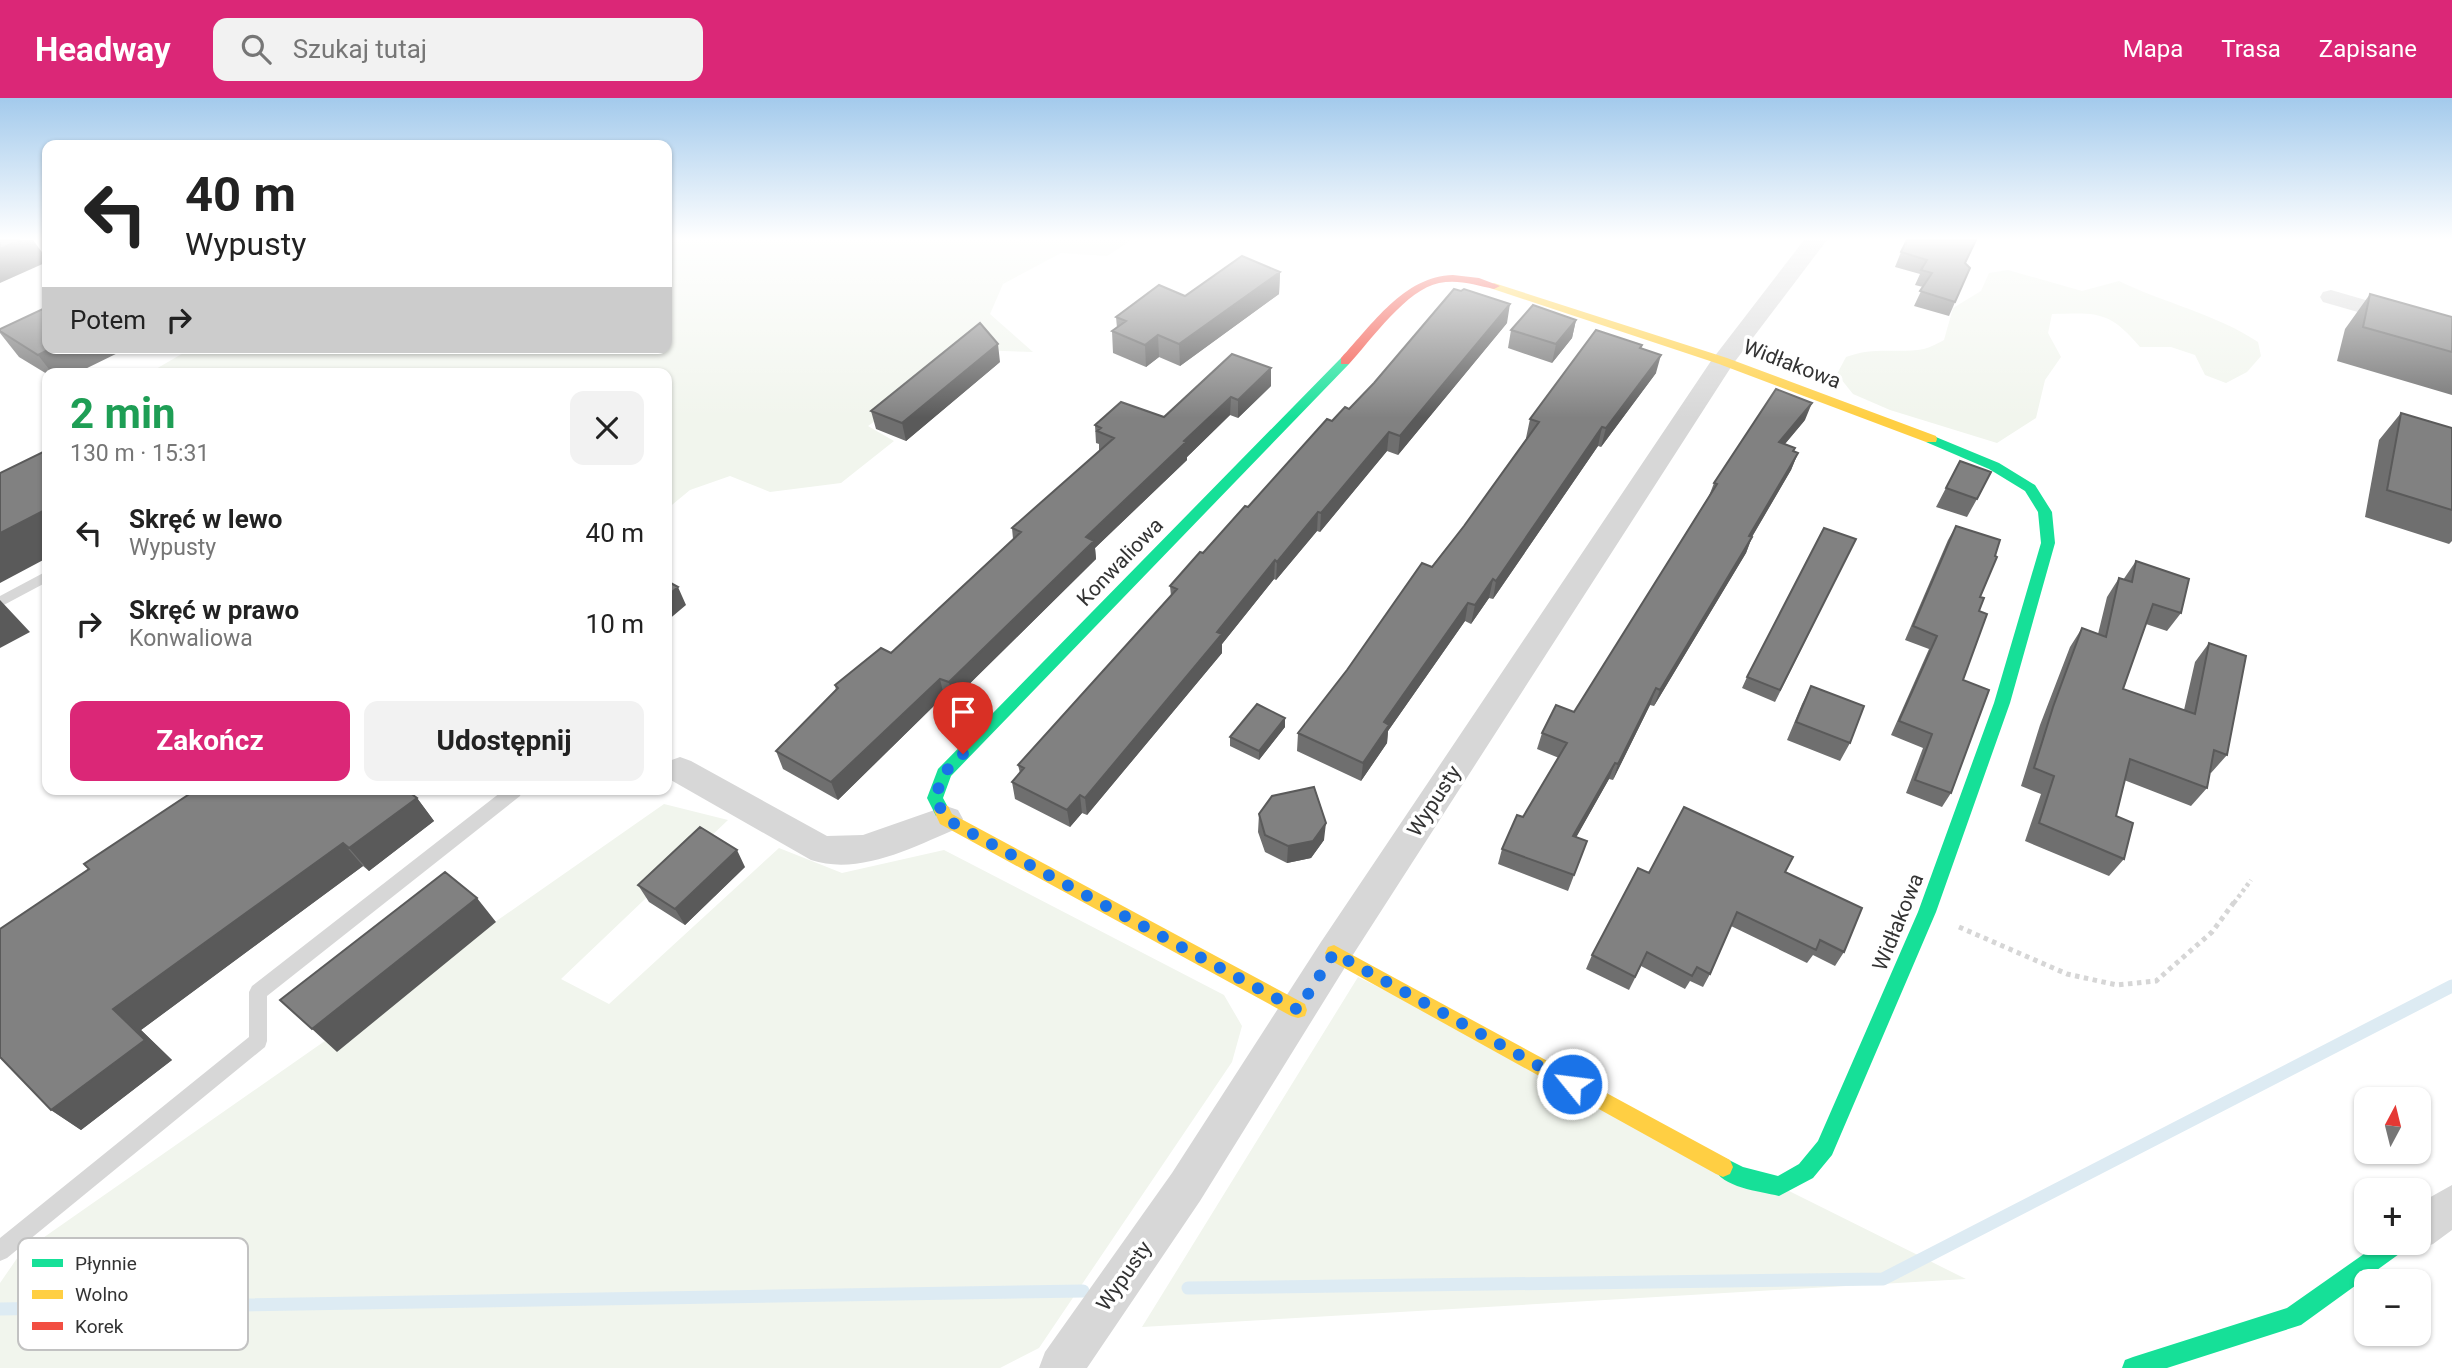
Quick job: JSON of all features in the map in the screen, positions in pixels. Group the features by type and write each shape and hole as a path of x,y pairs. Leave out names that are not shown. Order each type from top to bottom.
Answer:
{"street":[{"name":"Konwaliowa","path":"946,819 935,798 944,773 1405,299"},
{"name":"Konwaliowa","path":"1533,299 1723,361"},
{"name":"Wypusty","path":"1061,1368 1186,1187 1334,953 1723,361 1770,299"},
{"path":"2339,299 2452,331"},
{"name":"Widłakowa","path":"1334,953 1739,1176 1779,1186 1806,1171 1825,1148 1927,912 2002,703 2048,543 2045,512 2030,488 1994,467 1942,443 1723,361"},
{"path":"680,770 823,850 863,849 946,819 1298,1010"},
{"path":"2431,1220 2452,1205"},
{"path":"2133,1368 2294,1317 2381,1255"}],"lane":[{"path":"0,602 42,579"},
{"path":"0,1251 258,1041 258,992 509,795"}],"path":[{"path":"1927,912 2067,974 2117,985 2156,981 2212,932 2251,880"}],"shaded area":[{"path":"672,299 996,299 990,314 1033,352 976,350 868,426 894,441 841,483 770,492 730,476 690,490 672,505 672,368 158,368 182,354 672,354"},
{"path":"1967,299 2163,299 2242,332 2258,342 2261,356 2247,372 2226,383 2205,375 2195,355 2171,347 2140,347 2120,326 2101,316 2052,314 2048,333 2061,357 2045,380 2036,418 1997,443 1890,410 1853,394 1837,374 1846,357 1867,352 1924,349 1944,340 1953,308"},
{"path":"664,804 728,820 561,979 609,1004 779,848 842,873 944,850 1224,995 1242,1026 1232,1062 1039,1348 1000,1368 0,1368 0,1283 18,1257 18,1350 248,1350 248,1238 43,1238"},
{"path":"1358,977 1966,1279 1142,1327"}],"building":[{"path":"1140,299 1242,299 1179,344 1158,335 1145,345 1112,331 1126,321 1116,317"},
{"path":"1445,299 1495,299 1510,304 1400,436 1389,432 1321,513 1318,512 1277,562 1275,560 1217,632 1222,634 1085,798 1080,795 1067,810 1012,782 1024,768 1018,765 1177,589 1170,586 1200,552 1203,553 1245,506 1248,507 1327,419 1332,421 1345,407 1349,409"},
{"path":"2369,299 2389,299 2452,317 2452,352 2363,327"},
{"path":"1533,305 1576,320 1556,344 1511,330"},
{"path":"42,309 42,353 38,355 0,329"},
{"path":"980,323 998,344 902,423 871,411"},
{"path":"1596,330 1642,345 1640,348 1661,355 1606,428 1602,427 1496,581 1493,579 1475,605 1468,603 1384,722 1389,725 1363,763 1298,733 1347,670 1422,563 1432,567 1464,526 1539,422 1530,419"},
{"path":"1232,354 1271,368 1238,400 1231,397 1184,441 1186,442 1086,537 1094,541 949,682 940,679 831,782 776,751 838,688 835,685 881,648 891,653 1021,532 1012,528 1114,438 1097,431 1101,428 1095,425 1121,402 1164,417"},
{"path":"1776,389 1812,403 1779,442 1795,448 1793,451 1798,453 1749,536 1752,537 1660,690 1656,688 1618,764 1615,763 1573,836 1587,841 1574,875 1502,849 1517,815 1523,817 1567,743 1542,733 1556,705 1574,712 1717,484 1714,483"},
{"path":"2401,413 2452,428 2452,510 2387,490"},
{"path":"42,452 42,512 0,533 0,473"},
{"path":"1960,461 1991,472 1977,499 1946,488"},
{"path":"1956,526 2000,540 1995,556 1997,557 1980,597 1984,598 1979,611 1987,614 1963,680 1989,690 1951,793 1915,780 1932,734 1899,721 1937,636 1913,626"},
{"path":"1824,528 1856,539 1780,690 1747,677"},
{"path":"2136,561 2189,579 2181,613 2153,604 2123,689 2195,714 2209,643 2246,656 2227,755 2214,750 2207,788 2130,759 2116,816 2133,823 2124,859 2039,823 2054,776 2034,768 2082,628 2106,637 2119,578 2132,582"},
{"path":"1811,686 1864,706 1850,743 1796,722"},
{"path":"1257,704 1285,718 1259,751 1230,737"},
{"path":"1314,787 1326,823 1313,841 1288,846 1265,835 1259,814 1272,796"},
{"path":"188,795 413,795 417,798 349,848 343,843 113,1009 145,1040 51,1110 0,1057 0,929 89,869 84,864"},
{"path":"1684,807 1793,857 1785,872 1862,908 1844,952 1820,940 1816,950 1737,912 1710,974 1697,967 1692,976 1647,952 1635,977 1592,955 1638,868 1649,873"},
{"path":"700,827 737,850 675,909 638,885"},
{"path":"445,872 477,898 312,1029 280,1000"}],"waterway":[{"path":"1188,1288 1883,1279 2452,986"},
{"path":"248,1305 1083,1291"},
{"path":"0,1309 18,1309"}],"traffic: fast":[{"path":"942,811 935,798 944,773 1345,361"},
{"path":"1723,1167 1739,1176 1779,1186 1806,1171 1825,1148 1927,912 2002,703 2048,543 2045,512 2030,488 1994,466 1931,439"},
{"path":"2133,1368 2293,1317 2381,1255"}],"traffic: slow":[{"path":"1535,299 1723,361 1931,439"},
{"path":"942,811 946,819 1298,1010"},
{"path":"1334,953 1723,1167"}],"traffic: jam":[{"path":"1345,361 1404,299"}],"route":[{"path":"963,754 944,773 935,798 946,819 971,833 1298,1010 1334,953 1572,1084"}]}
